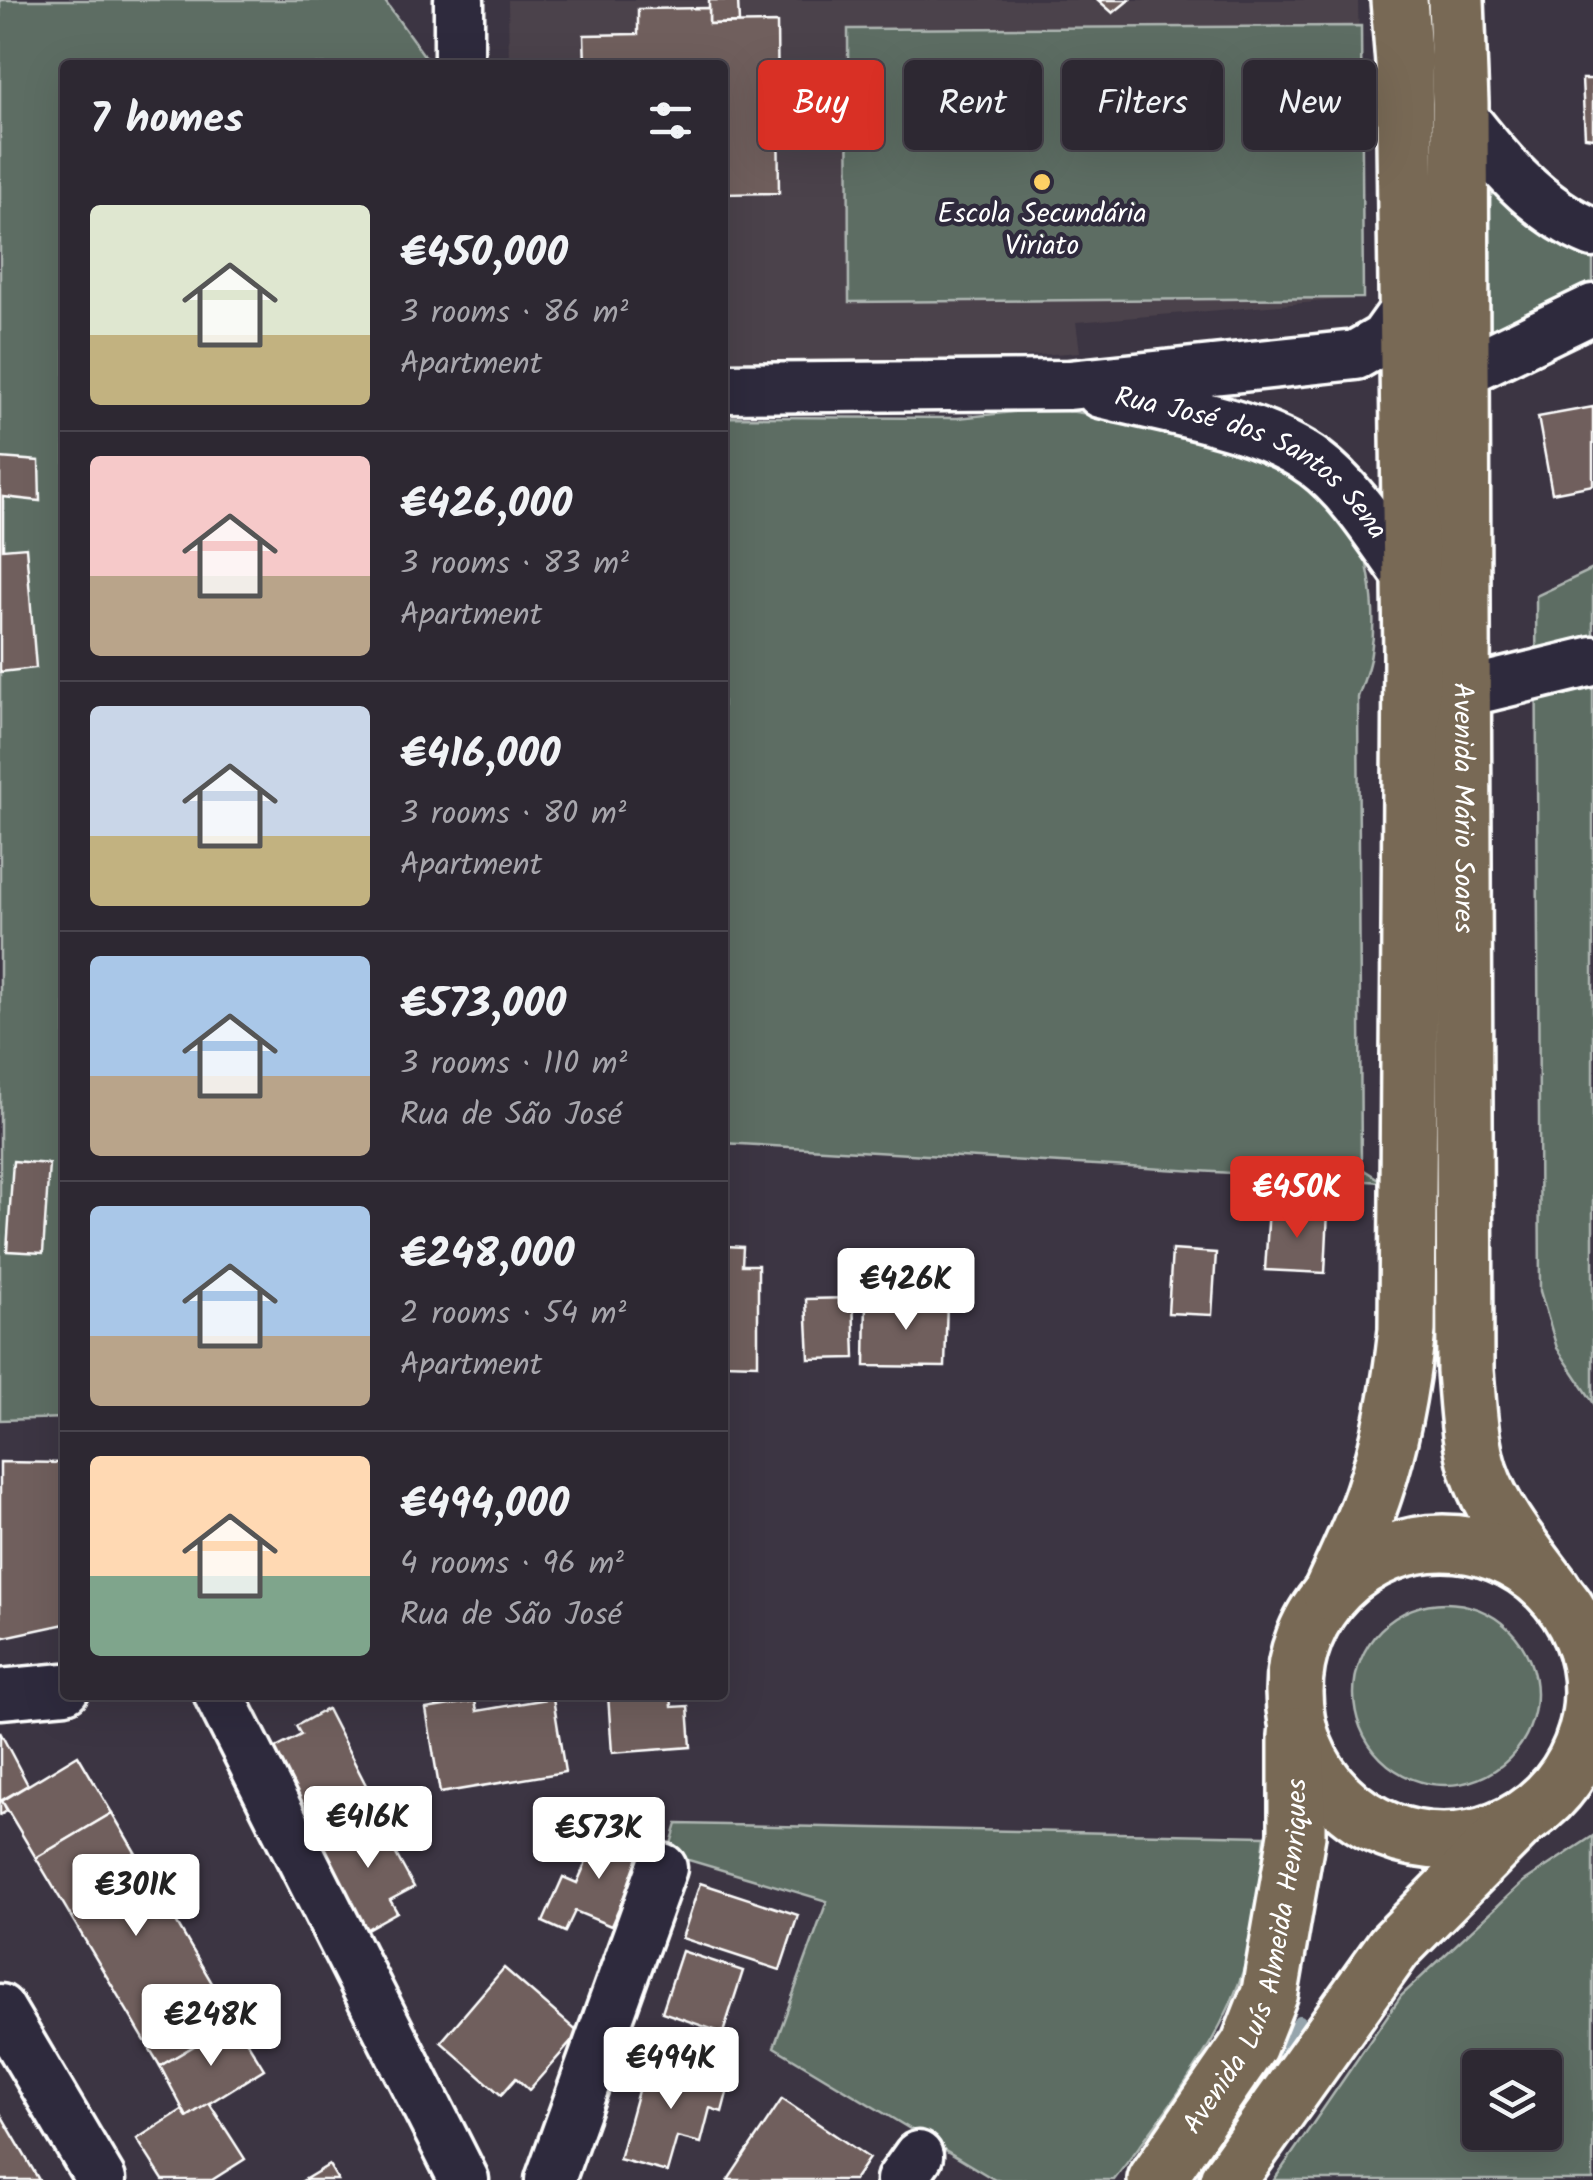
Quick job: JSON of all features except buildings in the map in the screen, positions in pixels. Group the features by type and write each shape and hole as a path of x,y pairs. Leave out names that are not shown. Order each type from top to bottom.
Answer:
{"main road":[{"name":"Avenida Mário Soares","path":"1331,1593 1374,1494 1402,1385 1408,1330 1412,676 1409,304 1399,0"},
{"name":"Avenida Mário Soares","path":"1456,0 1460,112 1464,1351 1470,1426 1479,1472 1503,1522 1553,1590"},
{"path":"1228,2180 1394,1946 1518,1822 1550,1796 1578,1758 1592,1714 1592,1670 1578,1628 1553,1590 1514,1560 1466,1544 1416,1545 1370,1562 1331,1593 1312,1622 1299,1654 1294,1688 1297,1722 1313,1766 1343,1804 1382,1830 1427,1842 1474,1839 1518,1822"},
{"name":"Avenida Luís Almeida Henriques","path":"1156,2180 1249,2045 1270,1992 1297,1835 1297,1722"}],"street":[{"path":"459,0 460,60"},
{"path":"1460,112 1499,164 1540,200 1593,232"},
{"name":"Rua José dos Santos Sena","path":"728,388 1069,385 1356,355 1384,339 1409,304"},
{"path":"1461,373 1593,309"},
{"name":"Rua José dos Santos Sena","path":"1069,385 1238,428 1290,447 1340,486 1410,576"},
{"path":"1462,694 1593,660"},
{"path":"0,1694 60,1688"},
{"path":"222,1700 464,2180"},
{"path":"550,2180 662,1868"},
{"path":"0,2009 102,2180"}],"shaded area":[{"name":"Escola Secundária Viriato","path":"508,0 1358,0 1359,60 1243,60 1243,150 1361,150 1363,298 1076,322 1080,352 918,364 728,366 728,60 509,60"}],"green space":[{"path":"0,0 384,0 427,60 60,60 60,1418 0,1420"},
{"path":"1361,26 1361,60 1243,60 1243,150 1362,150 1363,298 849,302 848,150 884,150 884,60 848,60 848,29"},
{"path":"1495,188 1593,249 1593,296 1493,335 1487,205"},
{"path":"1049,408 1211,439 1290,471 1323,493 1357,533 1367,566 1373,621 1370,659 1358,697 1361,1168 1383,1182 728,1143 728,417 958,418"},
{"path":"1593,569 1593,1402 1557,1348 1540,1291 1536,596"},
{"path":"1445,1603 1480,1610 1510,1629 1529,1659 1536,1694 1529,1729 1510,1759 1480,1778 1445,1785 1410,1778 1380,1759 1361,1729 1354,1694 1361,1659 1380,1629 1410,1610"},
{"path":"677,1824 1265,1836 1252,1933 1234,1994 1189,2078 1114,2180 995,2180 774,2047 827,1901 668,1854"},
{"path":"1593,1836 1593,2180 1274,2180 1401,1996 1523,1882"}],"waterway":[{"path":"1191,2180 1299,2021"}],"place":[{"name":"Escola Secundária Viriato","path":"1042,182"}]}
